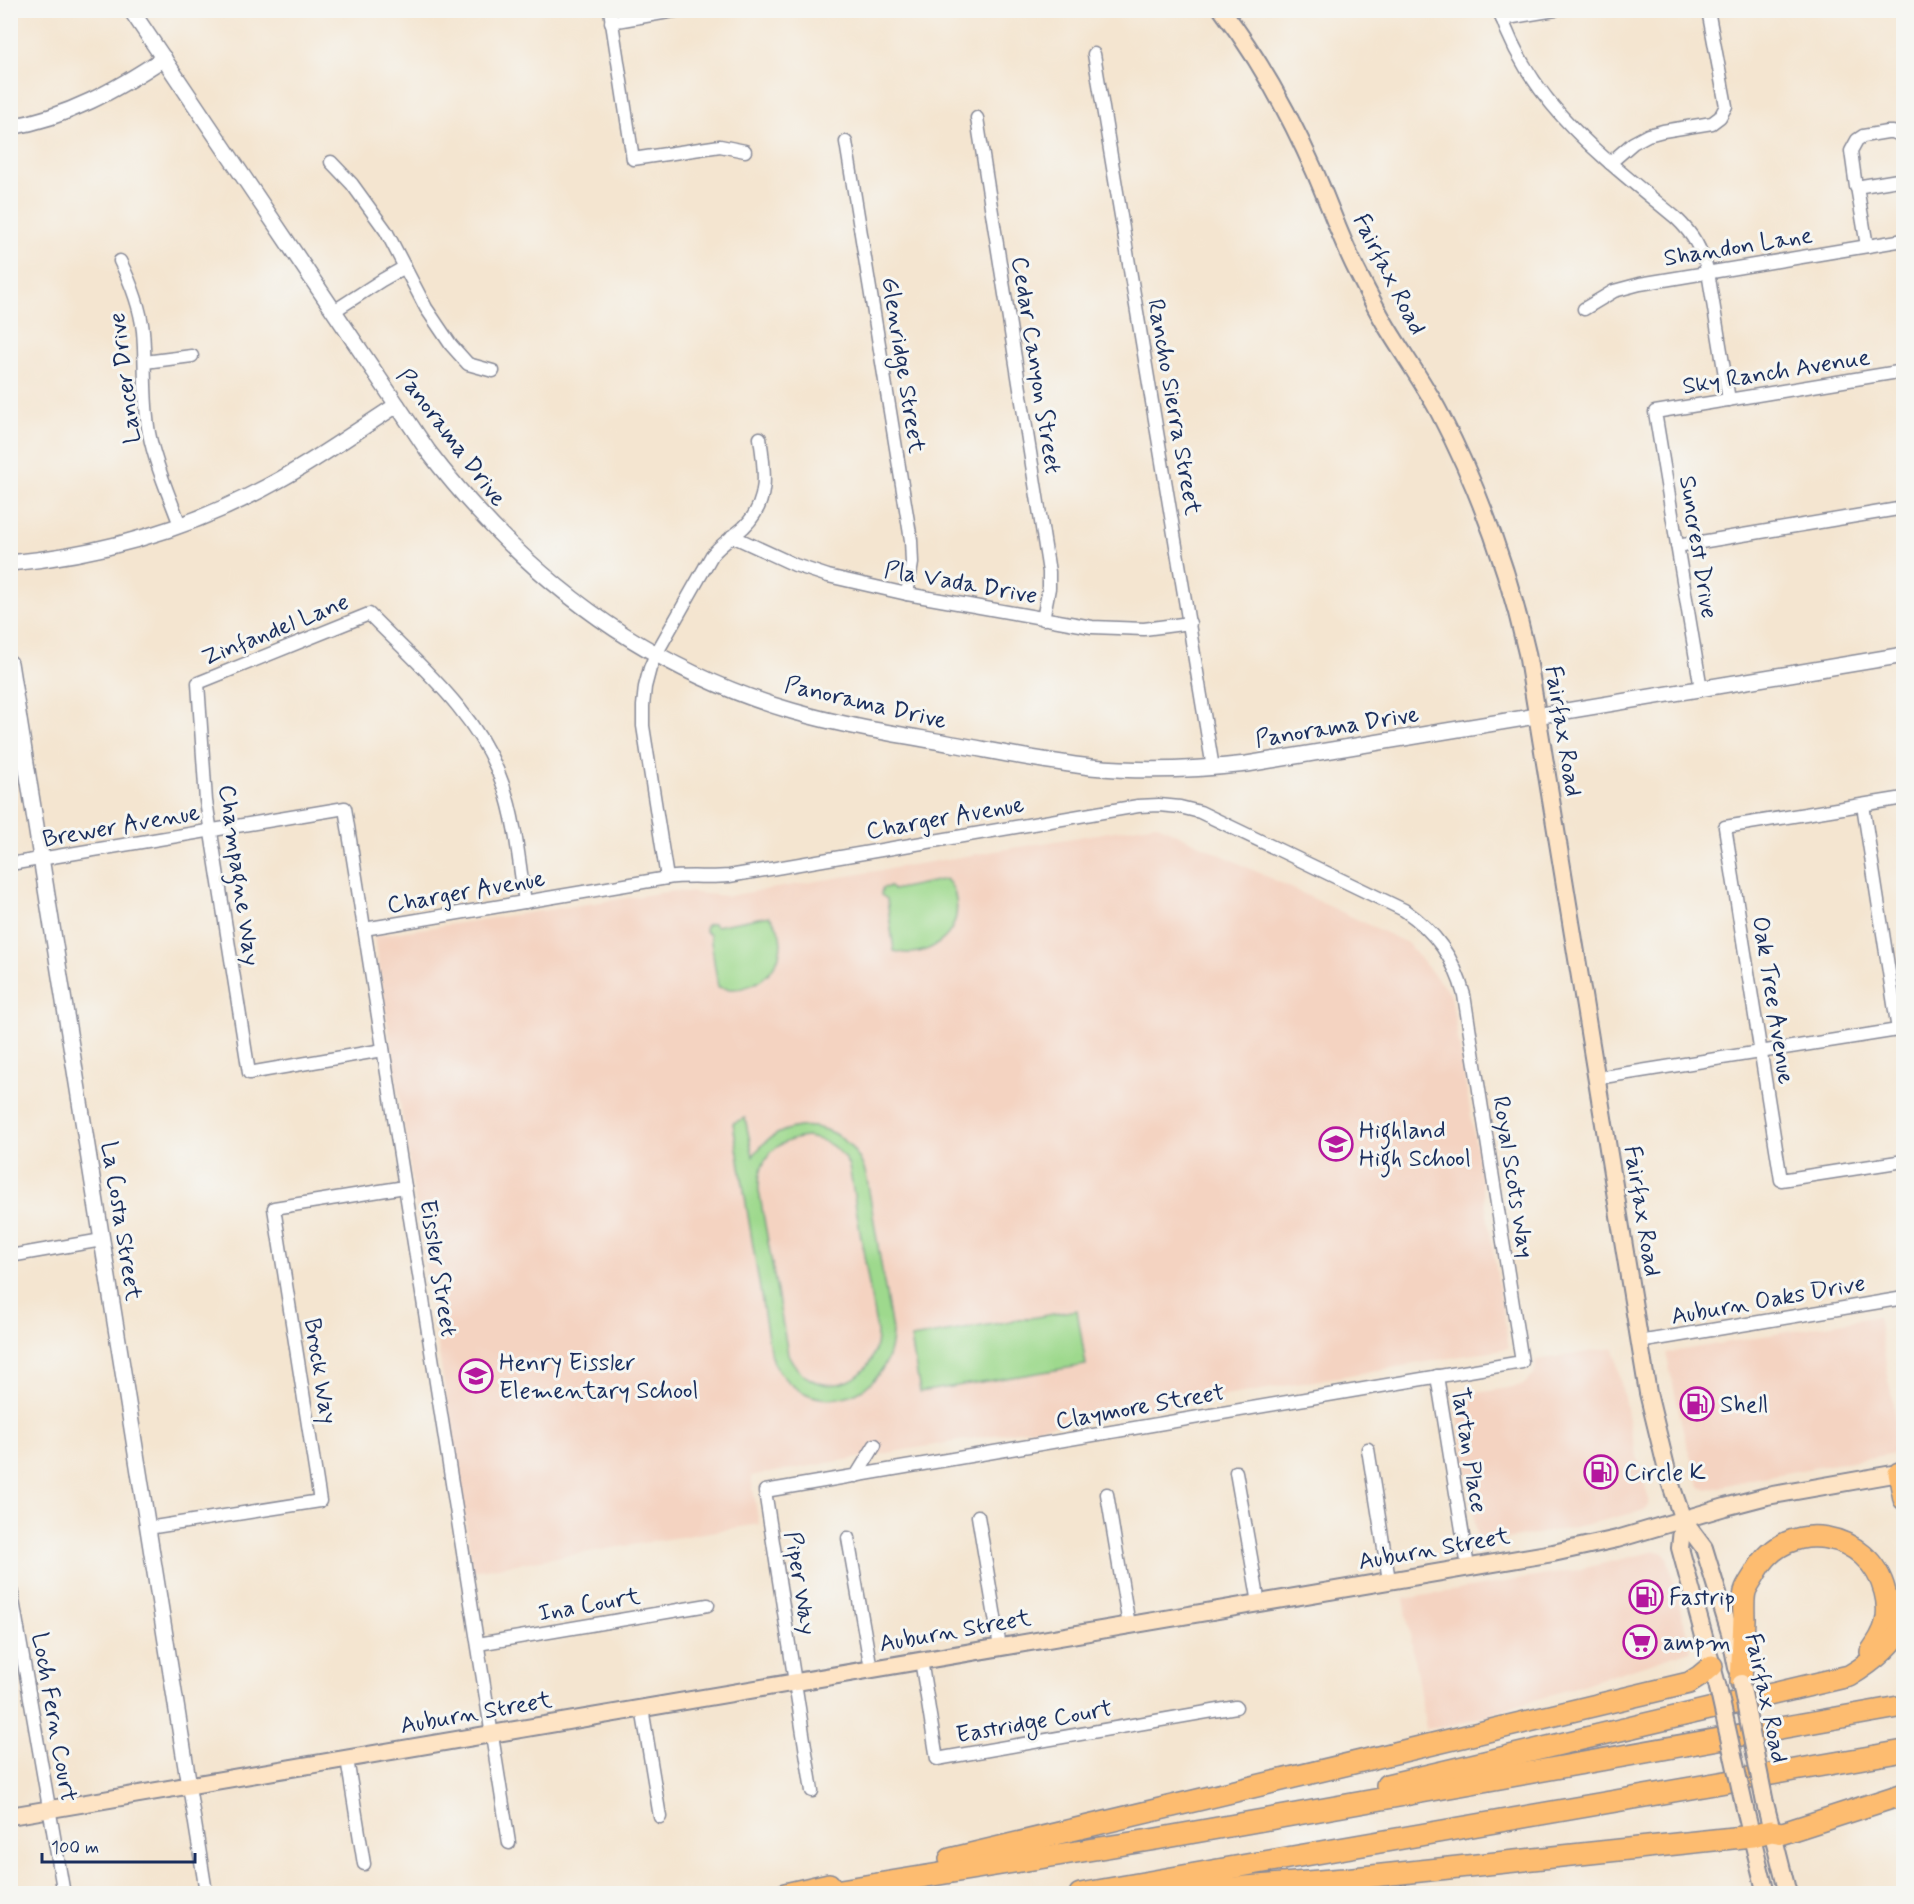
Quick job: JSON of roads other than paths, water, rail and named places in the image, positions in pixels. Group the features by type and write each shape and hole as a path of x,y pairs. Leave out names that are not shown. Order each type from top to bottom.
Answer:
{"highway":[{"path":"1901,1473 1904,1499"},
{"path":"1741,1683 1745,1591 1761,1563 1779,1547 1799,1539 1818,1536 1840,1540 1859,1551 1873,1564 1883,1582 1888,1602 1888,1616 1882,1635 1871,1652 1857,1664 1822,1683"},
{"path":"1156,1839 1849,1676 1866,1666 1885,1650 1899,1634 1904,1624"},
{"path":"785,1893 1011,1845 1689,1683 1712,1666"},
{"path":"816,1893 1156,1839 1904,1706"},
{"path":"1088,1892 1904,1751"},
{"path":"1160,1893 1344,1879 1783,1833 1904,1794"},
{"path":"1088,1892 1144,1893"}],"main road":[{"name":"Fairfax Road","path":"1222,10 1250,50 1293,126 1358,273 1386,326 1439,412 1476,489 1503,562 1518,613 1538,716 1648,1394 1683,1520 1704,1548 1730,1633 1765,1803 1761,1834 1766,1893"},
{"name":"Auburn Street","path":"10,1816 1468,1567 1617,1539 1767,1496 1901,1473"},
{"name":"Fairfax Road","path":"1683,1520 1680,1548 1718,1688 1745,1809 1761,1834 1788,1893"}],"street":[{"name":"Panorama Drive","path":"131,10 397,405 450,480 473,508 512,547 562,591 592,613 656,654 756,699 826,720 1056,763 1129,770 1213,768 1904,655"},
{"path":"680,10 610,16 633,159 720,146 745,151"},
{"path":"1556,10 1500,15 1524,65 1546,99 1578,135 1688,229 1700,249 1708,272 1729,400"},
{"path":"1610,163 1633,143 1648,135 1712,123 1720,117 1726,106 1708,10"},
{"name":"Rancho Sierra Street","path":"1094,54 1213,768"},
{"path":"10,127 39,121 85,105 128,82 164,58"},
{"name":"Cedar Canyon Street","path":"977,118 1049,572 1049,588 1043,619"},
{"path":"1867,246 1851,157 1853,145 1863,136 1887,132 1904,137"},
{"name":"Glenridge Street","path":"846,142 911,540 912,564 907,594"},
{"path":"331,162 370,207 386,231 426,308 451,345 468,364 493,371"},
{"path":"1857,187 1904,177"},
{"name":"Shandon Lane","path":"1584,309 1606,295 1629,286 1904,240"},
{"name":"Lancer Drive","path":"120,261 130,282 143,329 149,432 153,452 180,525"},
{"path":"334,311 405,267"},
{"path":"145,362 192,356"},
{"name":"Sky Ranch Avenue","path":"1655,412 1904,371"},
{"path":"10,562 63,556 100,548 180,525 279,480 397,405"},
{"name":"Suncrest Drive","path":"1655,412 1701,689"},
{"path":"667,878 643,726 645,687 656,654 711,555 752,518 764,493 765,467 760,438"},
{"path":"1677,546 1904,508"},
{"name":"Pla Vada Drive","path":"732,536 784,561 828,576 907,594 1092,627 1144,629 1190,623"},
{"name":"Zinfandel Lane","path":"198,683 369,614 455,702 484,741 504,786 510,809 525,902"},
{"name":"La Costa Street","path":"10,663 189,1786"},
{"name":"Champagne Way","path":"198,683 206,801 249,1073 383,1050"},
{"path":"1598,1078 1901,1030 1863,805 1904,798"},
{"name":"Oak Tree Avenue","path":"1863,805 1725,827 1781,1180 1904,1161"},
{"name":"Charger Avenue","path":"364,929 667,878 729,876 1138,806 1180,807 1215,818 1404,910 1437,939 1453,962 1465,999"},
{"name":"Brewer Avenue","path":"10,864 345,808"},
{"name":"Eissler Street","path":"345,808 509,1843"},
{"name":"Royal Scots Way","path":"1465,999 1522,1362"},
{"name":"Brock Way","path":"148,1528 320,1501 274,1208 405,1187"},
{"path":"10,1256 102,1240"},
{"name":"Auburn Oaks Drive","path":"1639,1342 1904,1298"},
{"name":"Claymore Street","path":"765,1491 1522,1362"},
{"name":"Tartan Place","path":"1437,1376 1468,1567"},
{"path":"856,1476 874,1445"},
{"path":"1368,1449 1389,1580"},
{"path":"1236,1472 1259,1602"},
{"name":"Piper Way","path":"765,1491 812,1791"},
{"path":"1107,1494 1129,1625"},
{"path":"978,1516 1000,1647"},
{"path":"848,1538 871,1669"},
{"name":"Loch Fern Court","path":"10,1583 64,1893"},
{"name":"Ina Court","path":"478,1644 708,1605"},
{"name":"Eastridge Court","path":"921,1660 937,1759 1236,1707"},
{"path":"642,1708 660,1817"},
{"path":"347,1759 364,1864"},
{"path":"189,1786 206,1892"}],"place":[{"name":"Highland High School","path":"1336,1144"},
{"name":"Henry Eissler Elementary School","path":"476,1376"},
{"name":"Shell","path":"1697,1404"},
{"name":"Circle K","path":"1601,1472"},
{"name":"Fastrip","path":"1646,1597"},
{"name":"ampm","path":"1640,1642"}]}
